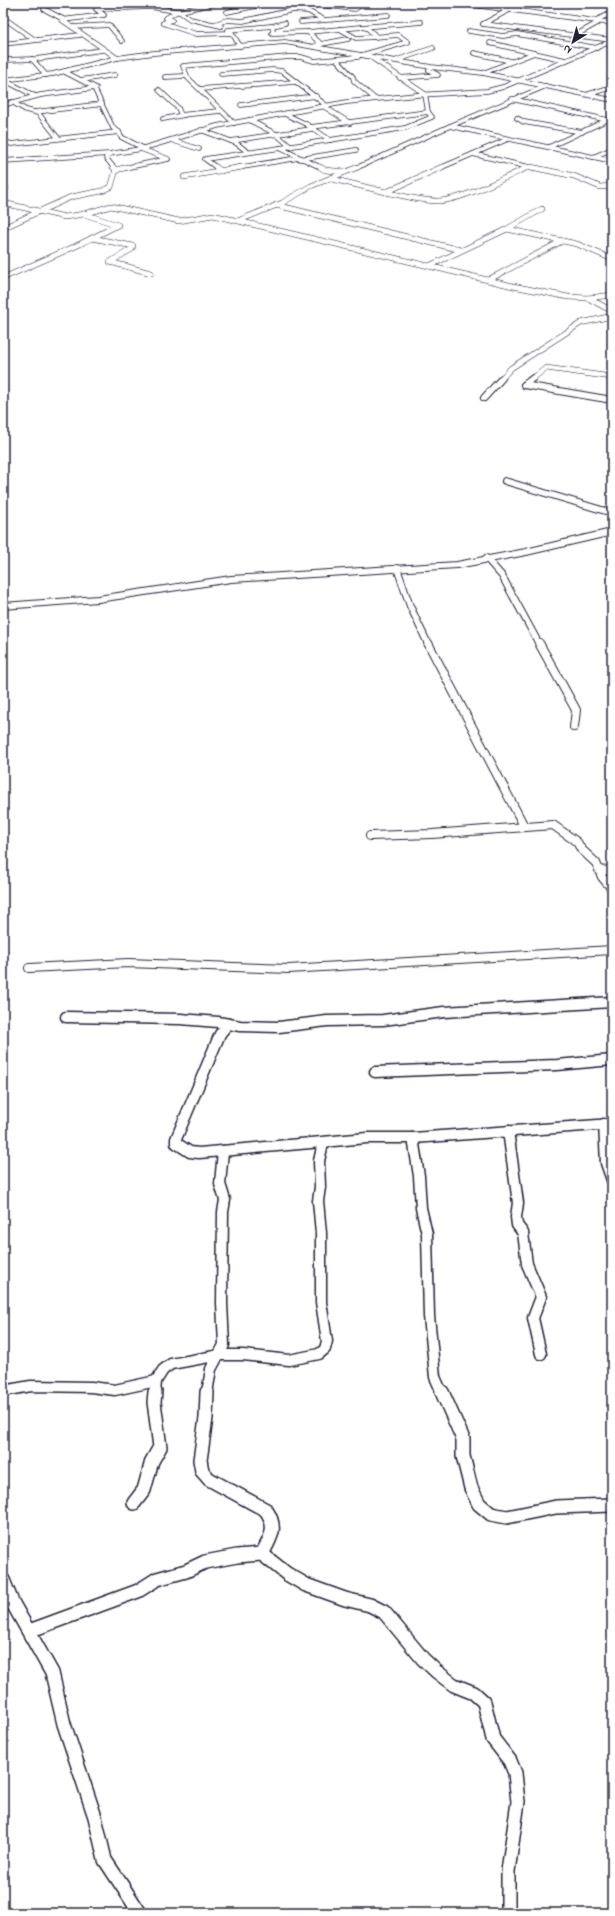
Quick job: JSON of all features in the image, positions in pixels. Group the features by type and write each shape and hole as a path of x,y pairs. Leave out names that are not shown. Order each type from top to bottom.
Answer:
{"street":[{"path":"172,20 166,18 181,12 216,3"},
{"path":"227,12 265,4 287,3 293,10"},
{"path":"301,3 355,9"},
{"path":"356,18 350,12 364,3"},
{"path":"460,3 612,22"},
{"path":"473,5 480,3"},
{"path":"532,3 509,10 483,24 576,35 612,41"},
{"path":"63,19 104,15 96,9 98,8 151,7 181,12 187,18"},
{"path":"44,9 63,19 80,35 90,39 102,50 117,58"},
{"path":"216,24 227,20 243,21 293,10 308,11 324,20"},
{"path":"576,35 612,13"},
{"path":"301,22 388,15"},
{"path":"232,34 196,34 163,23 187,18 216,24 228,30 232,34 240,46"},
{"path":"3,21 8,21 35,40"},
{"path":"272,33 308,32 421,22"},
{"path":"228,30 272,26 284,23"},
{"path":"73,27 109,25 122,41"},
{"path":"272,26 272,40 276,42"},
{"path":"362,27 367,28 375,35 374,37"},
{"path":"340,28 356,38 398,35 408,42 361,55"},
{"path":"469,31 503,36 517,34 597,48"},
{"path":"308,32 321,44"},
{"path":"3,44 80,35"},
{"path":"313,46 348,39"},
{"path":"3,162 109,154 142,148 201,130 234,123 374,98 487,91 504,87 517,80 612,41"},
{"path":"3,80 65,72 117,58 167,51 276,42 313,46 396,61 483,73 590,94 612,100"},
{"path":"490,43 565,60"},
{"path":"219,47 219,53"},
{"path":"396,61 433,48"},
{"path":"3,60 32,59 102,50"},
{"path":"474,53 511,61"},
{"path":"483,73 534,53"},
{"path":"221,171 205,159 402,129 432,117 428,112 425,94 369,56 314,61 302,57 289,57 183,66 186,76 193,84 201,89 234,123"},
{"path":"219,58 227,62"},
{"path":"32,59 46,75"},
{"path":"337,60 353,77 354,81 374,98"},
{"path":"400,78 438,75 429,70"},
{"path":"221,74 282,71 294,82 316,96 325,106 350,122"},
{"path":"65,72 96,88"},
{"path":"81,80 115,75"},
{"path":"165,77 186,76"},
{"path":"3,80 35,96"},
{"path":"201,89 294,82"},
{"path":"240,220 276,205 306,188 332,179 440,130 546,86"},
{"path":"590,94 612,87"},
{"path":"3,104 62,91 96,88"},
{"path":"96,88 95,90 113,128 119,132 121,137 168,159 116,170"},
{"path":"159,90 166,96 172,106 178,108 181,115 184,115"},
{"path":"241,105 316,96"},
{"path":"512,100 610,121"},
{"path":"12,102 38,113 58,138"},
{"path":"35,112 102,104"},
{"path":"163,119 220,110"},
{"path":"231,141 411,113 428,112"},
{"path":"285,114 312,128 330,140"},
{"path":"517,118 524,122 582,132"},
{"path":"374,119 402,129"},
{"path":"249,120 276,134 291,147"},
{"path":"549,148 582,132 610,121"},
{"path":"340,124 364,135"},
{"path":"411,126 421,127"},
{"path":"450,126 612,161"},
{"path":"432,129 440,130"},
{"path":"201,130 231,141 248,152"},
{"path":"3,134 4,142 9,144 119,132"},
{"path":"386,192 508,139"},
{"path":"171,140 199,149"},
{"path":"280,148 299,159 325,170 347,172"},
{"path":"593,157 612,149"},
{"path":"184,178 356,150"},
{"path":"109,154 106,158 109,164 116,170"},
{"path":"473,154 574,176 600,187 612,186"},
{"path":"332,179 417,199 447,200 529,167"},
{"path":"3,228 71,197 102,191 111,187 116,170"},
{"path":"3,203 65,217 84,214 102,207 111,206 184,222 207,215 240,220 488,280 559,295 588,298 612,295"},
{"path":"276,205 461,250"},
{"path":"429,266 507,229 542,209"},
{"path":"3,278 92,238 118,224 84,214"},
{"path":"507,229 577,244 612,259"},
{"path":"92,238 133,246 132,249 110,262 151,273"},
{"path":"488,280 562,241"},
{"path":"588,298 612,311"},
{"path":"484,398 508,370 527,356 573,329 577,324 612,316"},
{"path":"612,377 549,368 535,375 524,385 612,400"},
{"path":"505,481 612,513"},
{"path":"3,606 98,599 231,579 457,565 486,558 526,552 612,532"},
{"path":"486,558 502,576 576,710 574,727"},
{"path":"396,568 405,595 425,637 494,766 524,826"},
{"path":"370,836 432,834 548,825 559,828 577,842 581,849 596,863 606,884 612,889"},
{"path":"600,871 612,870"},
{"path":"29,968 128,963 288,969 612,950"},
{"path":"66,1017 180,1019 240,1026 279,1027 327,1020 383,1020 444,1012 612,1002"},
{"path":"228,1024 220,1034 176,1139 176,1143 190,1152 223,1152 243,1148 323,1143 367,1138 413,1138 608,1124 606,1163 612,1180"},
{"path":"375,1072 557,1065 612,1060"},
{"path":"508,1131 508,1140 518,1203 516,1217 517,1224 523,1233 527,1264 541,1298 533,1318 541,1354"},
{"path":"413,1138 419,1176 420,1208 427,1234 429,1316 435,1377 463,1439 463,1456 465,1466 471,1488 479,1504 491,1514 507,1517 556,1507 612,1505"},
{"path":"134,1503 144,1490 152,1461 160,1447 154,1402 156,1381 163,1370 171,1364 220,1355 243,1354 289,1360 319,1354 326,1349 327,1341 321,1302 318,1201 320,1187 319,1161 323,1143"},
{"path":"223,1152 220,1184 225,1200 223,1212 222,1292 224,1345 211,1370 208,1381 206,1418 200,1460 202,1471 209,1479 266,1510 273,1519 274,1528 262,1554"},
{"path":"3,1391 31,1386 92,1387 115,1390 156,1381"},
{"path":"29,1631 138,1591 157,1579 186,1571 205,1562 237,1556 262,1554 287,1574 306,1585 345,1600 370,1605 384,1612 401,1630 423,1659 437,1672 454,1685 474,1693 484,1702 493,1738 510,1761 515,1773 518,1802 508,1871 508,1913"},
{"path":"3,1580 12,1602 52,1673 64,1724 95,1817 105,1860 140,1913"}]}
